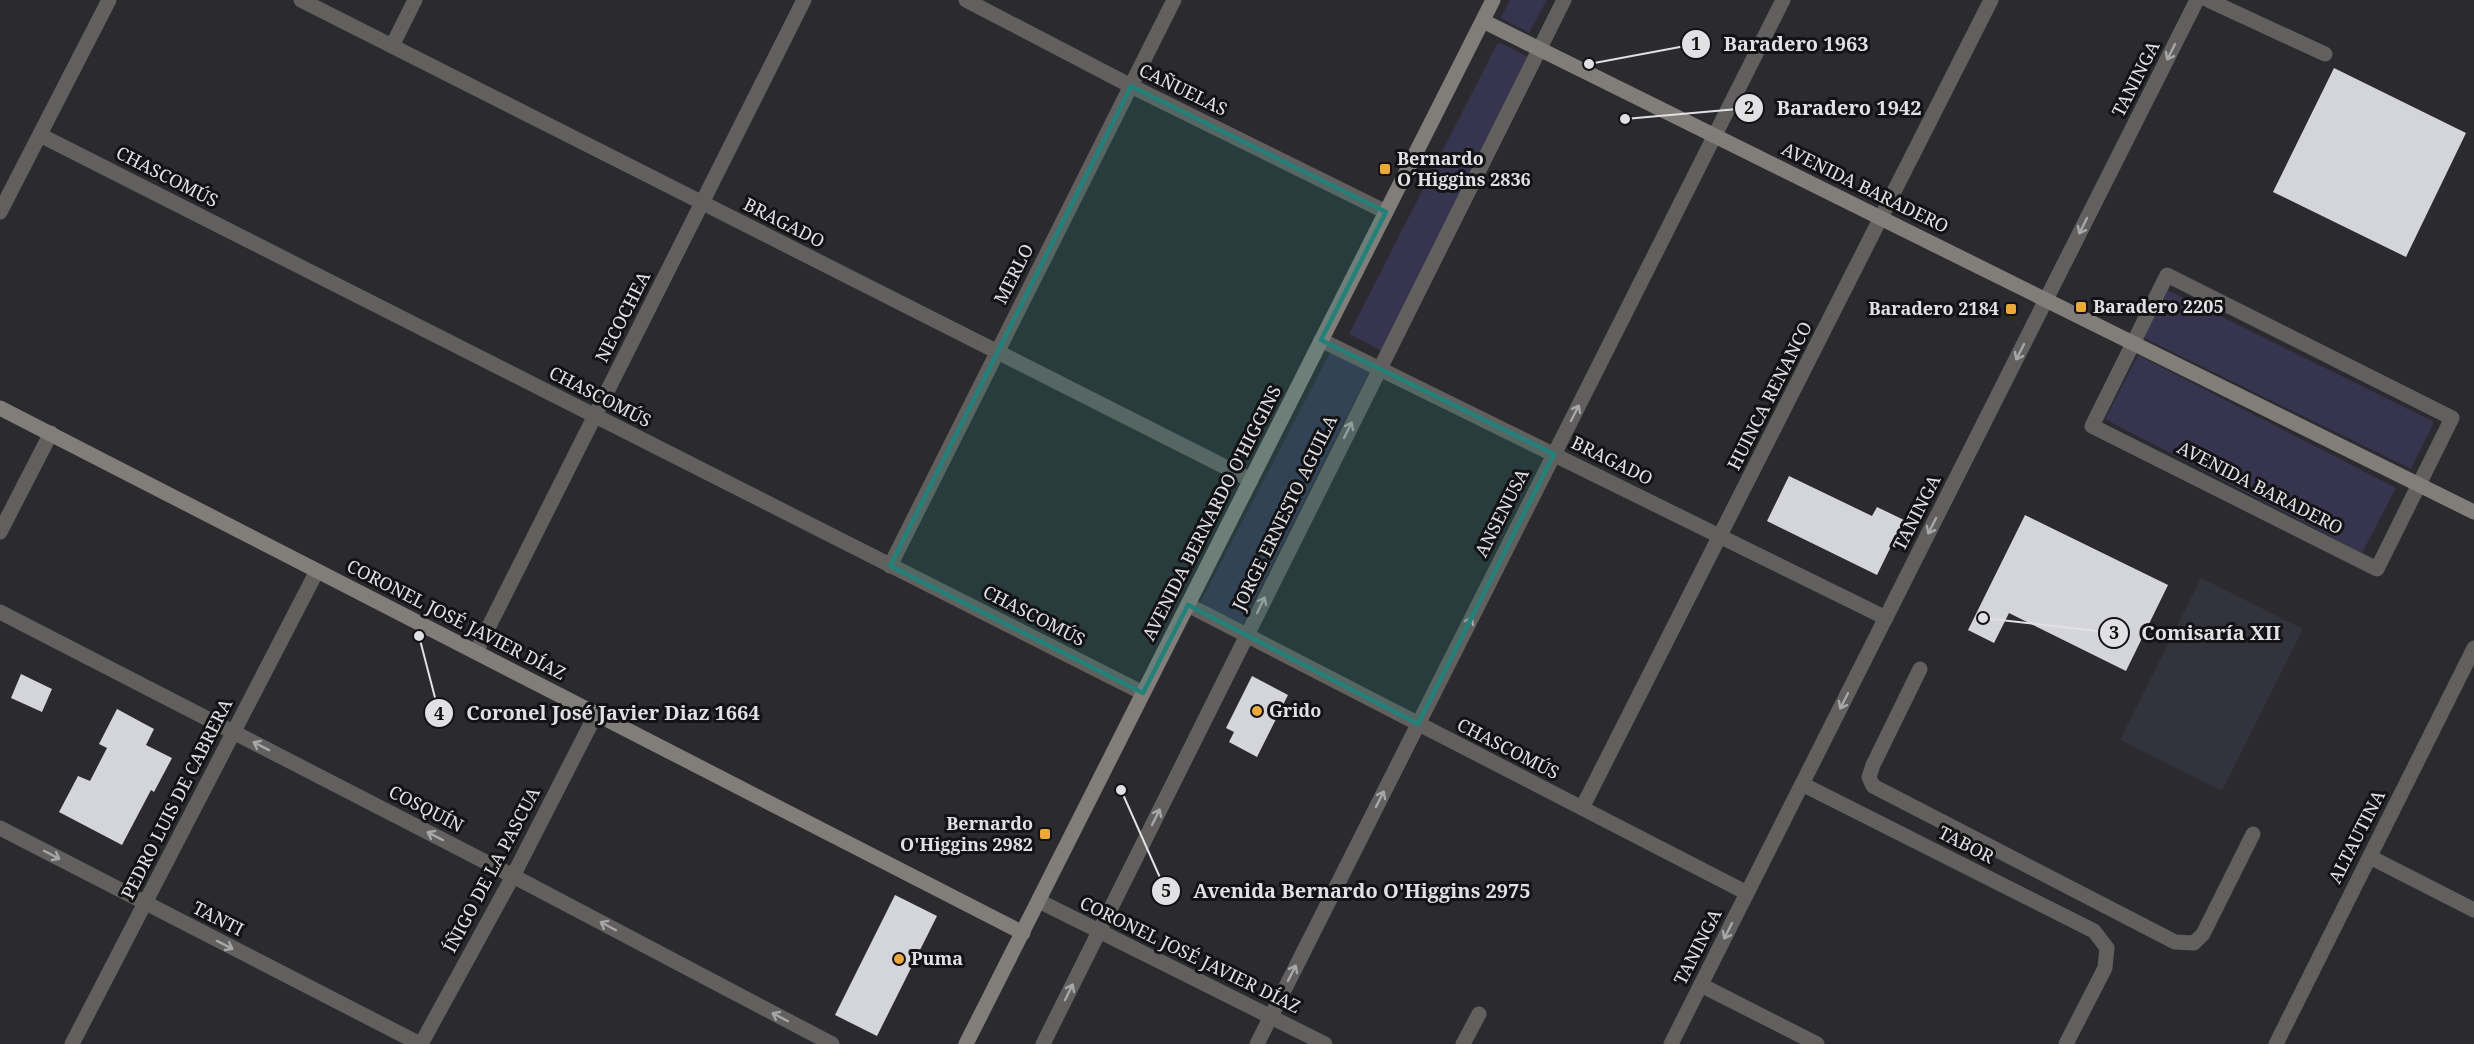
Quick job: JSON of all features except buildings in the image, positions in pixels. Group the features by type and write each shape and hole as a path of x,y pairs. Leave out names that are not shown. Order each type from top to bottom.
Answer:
{"main road":[{"name":"AVENIDA BERNARDO O'HIGGINS","path":"966,1044 1493,0"},
{"name":"AVENIDA BARADERO","path":"1482,21 2474,512"},
{"name":"CORONEL JOSÉ JAVIER DÍAZ","path":"0,408 1023,933"}],"street":[{"path":"0,212 109,0"},
{"name":"BRAGADO","path":"302,0 1251,480"},
{"path":"392,46 415,0"},
{"name":"NECOCHEA","path":"476,652 804,0"},
{"name":"CAÑUELAS","path":"966,0 1131,86 1386,212"},
{"name":"MERLO","path":"890,566 1174,0"},
{"name":"JORGE ERNESTO AGUILA","path":"1043,1044 1564,0"},
{"name":"ANSENUSA","path":"1257,1044 1783,0"},
{"name":"HUINCA RENANCO","path":"1582,808 1991,0"},
{"name":"TANINGA","path":"1671,1044 2197,0"},
{"path":"2208,0 2325,54"},
{"name":"CHASCOMÚS","path":"40,135 1143,693"},
{"name":"AVENIDA BARADERO","path":"2167,275 2452,418 2419,484 2377,568 2092,426 2167,275"},
{"name":"BRAGADO","path":"1321,340 1886,618"},
{"path":"0,532 51,433"},
{"name":"PEDRO LUIS DE CABRERA","path":"72,1044 317,571"},
{"name":"CHASCOMÚS","path":"1188,605 1747,893"},
{"name":"COSQUÍN","path":"0,612 513,876 832,1044"},
{"name":"ALTAUTINA","path":"2276,1044 2474,648"},
{"path":"1920,669 1869,777 1873,786 2025,867 2175,942 2194,943 2203,934 2253,834"},
{"name":"ÍÑIGO DE LA PASCUA","path":"421,1044 513,876 596,714"},
{"name":"TABOR","path":"1802,784 2094,931 2107,948 2105,968 2066,1044"},
{"name":"TANTI","path":"0,828 421,1044"},
{"path":"2370,857 2474,909"},
{"path":"2014,891 2025,867"},
{"name":"CORONEL JOSÉ JAVIER DÍAZ","path":"1039,901 1325,1044"},
{"path":"1701,985 1817,1044"},
{"path":"1463,1044 1479,1014"}],"highlighted area":[{"path":"1131,86 1386,212 1321,340 1554,454 1418,724 1188,605 1143,693 890,566"}],"shaded area":[{"path":"1510,0 1547,0 1529,33 1501,18"},
{"path":"1498,42 1532,59 1382,351 1349,334"},
{"path":"2168,290 2434,422 2411,469 2144,338"},
{"path":"1331,351 1370,370 1241,627 1199,605"},
{"path":"2138,355 2396,488 2362,553 2105,419"},
{"path":"2201,578 2303,629 2222,791 2120,740"}],"place":[{"name":"Baradero 1963","path":"1589,64"},
{"name":"Baradero 1942","path":"1625,119"},
{"name":"Bernardo O´Higgins 2836","path":"1385,169"},
{"name":"Baradero 2205","path":"2081,307"},
{"name":"Baradero 2184","path":"2011,309"},
{"name":"Comisaría XII","path":"1983,618"},
{"name":"Coronel José Javier Diaz 1664","path":"419,636"},
{"name":"Grido","path":"1257,711"},
{"name":"Avenida Bernardo O'Higgins 2975","path":"1121,790"},
{"name":"Bernardo O'Higgins 2982","path":"1045,834"},
{"name":"Puma","path":"899,959"}]}
